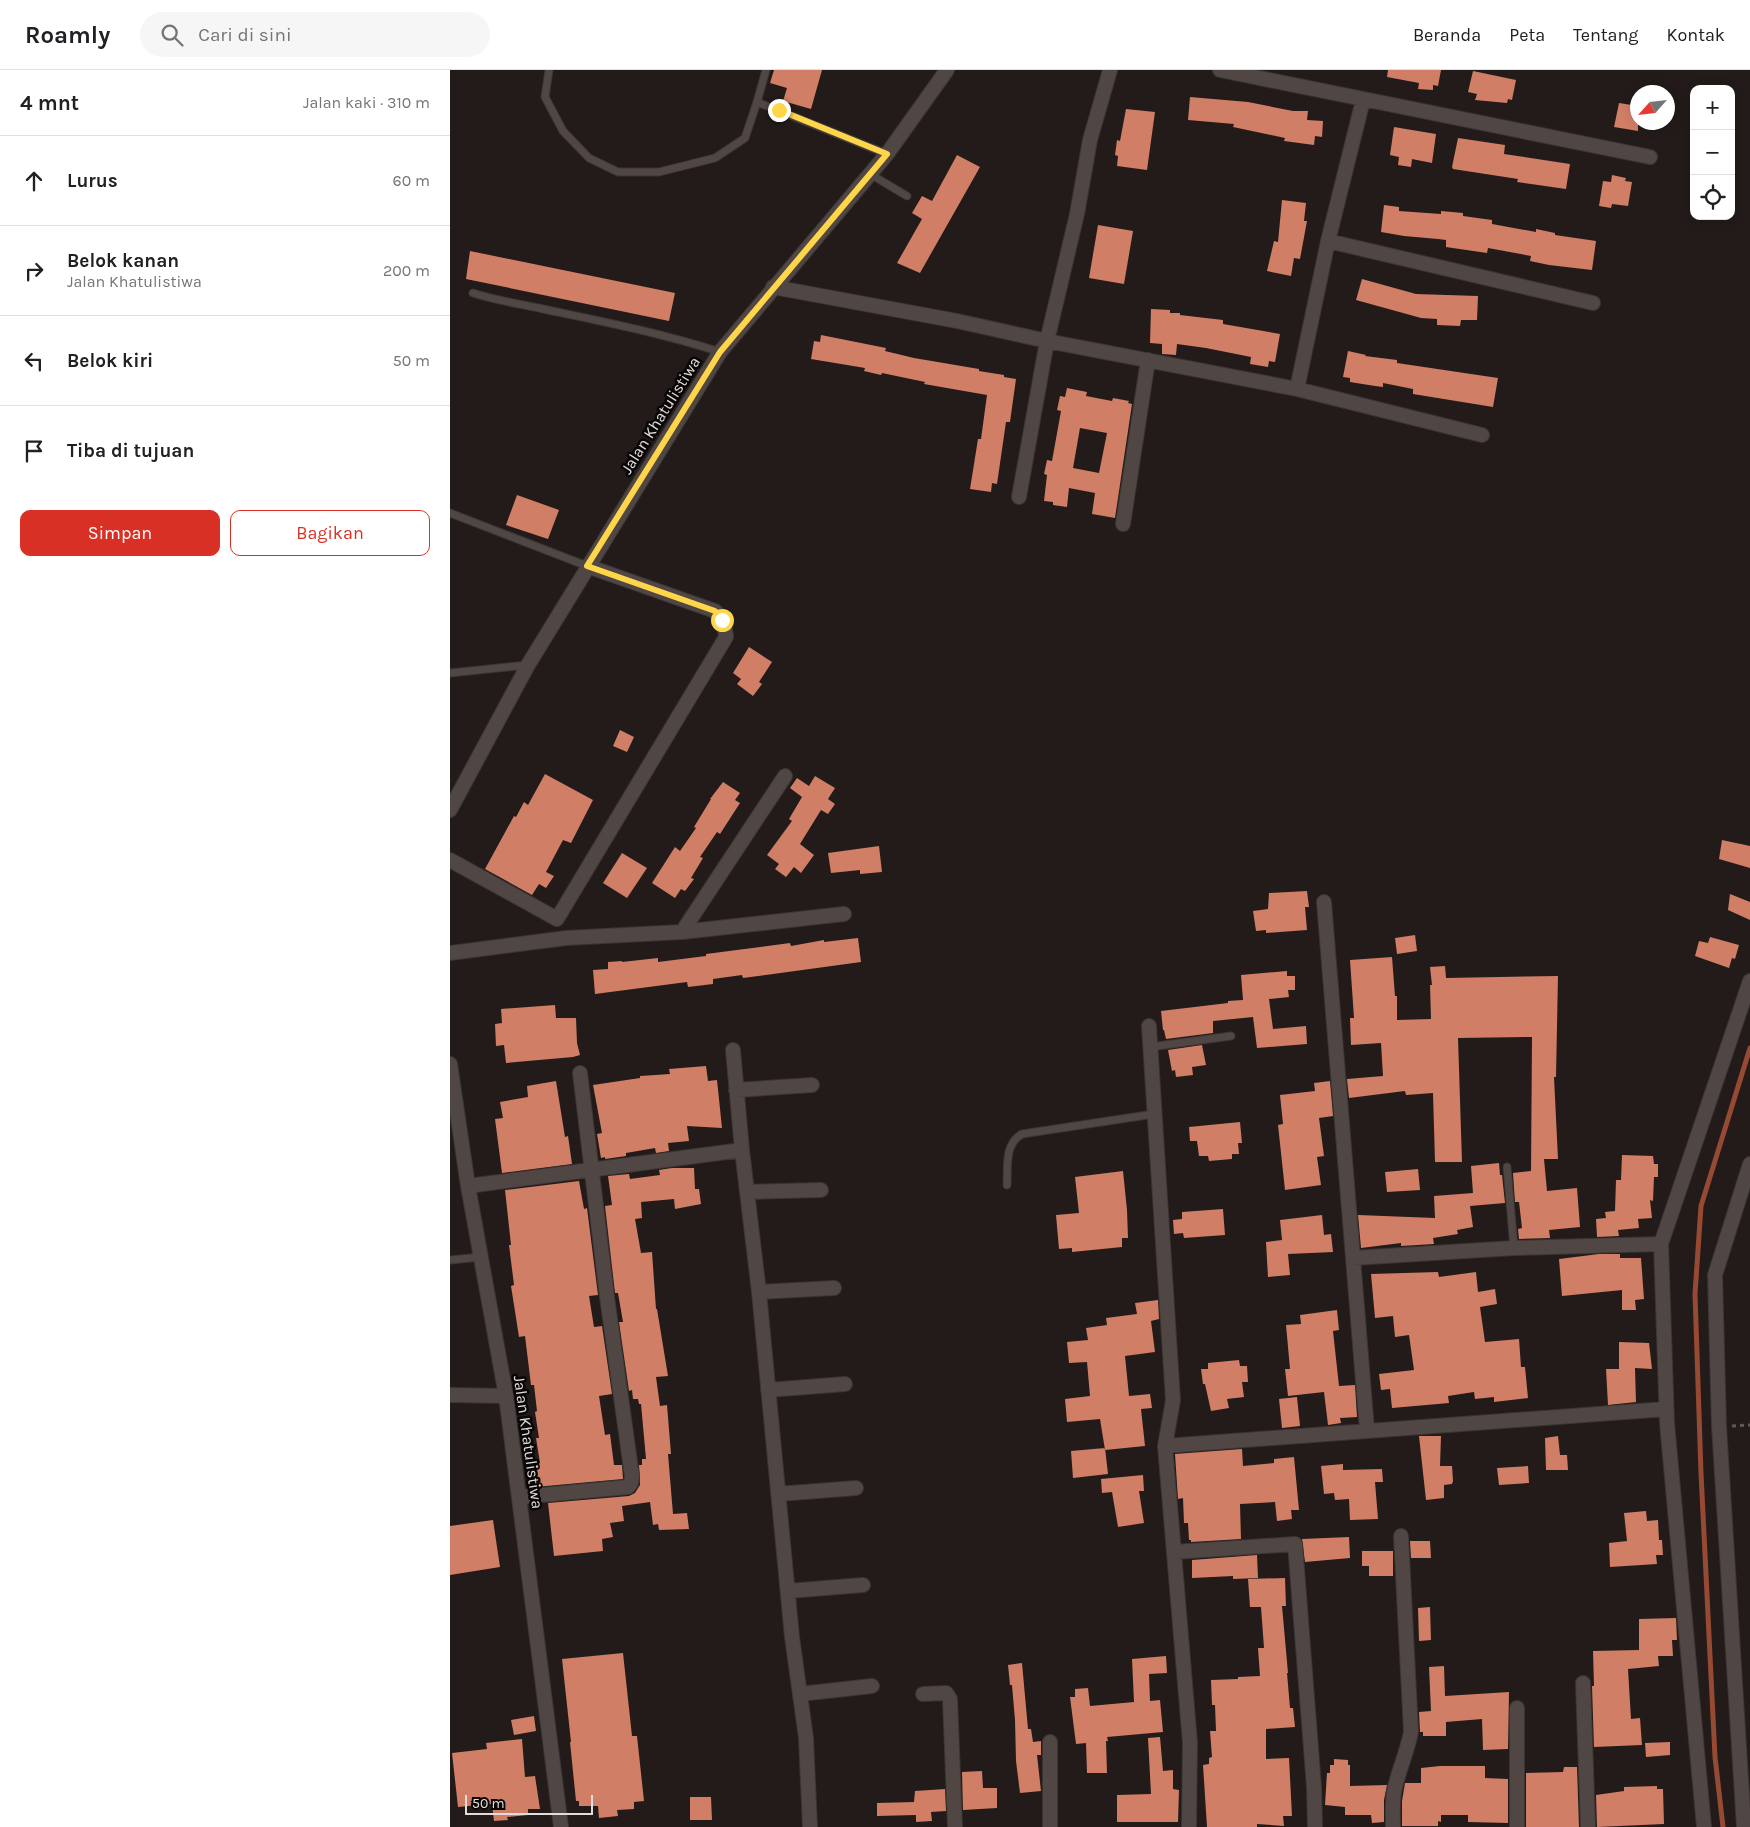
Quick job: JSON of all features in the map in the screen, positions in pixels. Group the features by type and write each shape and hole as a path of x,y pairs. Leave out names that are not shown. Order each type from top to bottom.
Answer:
{"street":[{"name":"Jalan Khatulistiwa","path":"450,810 528,665 720,352 887,154 947,70"},
{"path":"1019,497 1046,341 1077,214 1090,140 1110,70"},
{"path":"1220,70 1650,157"},
{"path":"1297,389 1328,241 1363,100"},
{"path":"1328,241 1594,303"},
{"path":"773,287 957,321 1046,341 1297,389 1482,435"},
{"path":"1123,524 1148,360"},
{"path":"557,919 726,637 726,628 715,611 587,566"},
{"path":"682,932 785,776"},
{"path":"450,860 557,919 566,938"},
{"path":"1324,902 1367,1430"},
{"path":"450,953 566,938 682,932 844,914"},
{"path":"1704,1827 1666,1409 1661,1244 1750,982"},
{"path":"1149,1026 1172,1400 1165,1446 1190,1742 1189,1827"},
{"path":"733,1050 788,1591 806,1738 810,1827"},
{"name":"Jalan Khatulistiwa","path":"450,1064 468,1186 506,1396 560,1827"},
{"path":"520,1497 628,1487 632,1476 607,1297 580,1073"},
{"path":"736,1090 812,1085"},
{"path":"468,1186 742,1150"},
{"path":"1744,1827 1719,1426 1715,1275 1750,1164"},
{"path":"748,1192 821,1190"},
{"path":"1353,1258 1514,1248 1661,1244"},
{"path":"759,1292 834,1288"},
{"path":"768,1390 845,1384"},
{"path":"450,1395 506,1396"},
{"path":"1165,1446 1666,1409"},
{"path":"778,1494 856,1488"},
{"path":"1393,1827 1394,1794 1399,1772 1407,1754 1411,1732 1401,1536"},
{"path":"1174,1552 1295,1544 1314,1788 1315,1827"},
{"path":"788,1591 863,1585"},
{"path":"1583,1683 1588,1827"},
{"path":"800,1694 872,1686"},
{"path":"923,1694 946,1692 950,1699 955,1827"},
{"path":"1517,1708 1517,1827"},
{"path":"1050,1742 1050,1827"}],"lane":[{"path":"549,70 545,97 563,131 589,158 618,172 659,172 715,158 745,138 766,70"},
{"path":"757,102 887,154"},
{"path":"870,174 907,196"},
{"path":"472,293 498,301 685,340 720,352"},
{"path":"450,513 587,566"},
{"path":"450,673 528,665"},
{"path":"1150,1048 1231,1036"},
{"path":"1008,1185 1010,1146 1016,1137 1022,1134 1154,1114"},
{"path":"1507,1167 1514,1248"},
{"path":"450,1260 482,1257"}],"building":[{"path":"774,70 822,70 811,109 783,101 787,88 770,83"},
{"path":"1388,70 1441,70 1438,86 1433,85 1433,90 1418,89 1419,83 1387,77"},
{"path":"1473,71 1516,80 1512,100 1508,99 1507,103 1475,100 1477,94 1468,92"},
{"path":"1190,97 1248,102 1293,111 1308,111 1307,120 1323,121 1322,137 1315,136 1314,145 1284,141 1285,138 1233,127 1234,124 1188,120"},
{"path":"1619,103 1630,105 1630,130 1614,127"},
{"path":"1126,109 1155,112 1147,170 1117,166 1118,156 1115,155 1117,140 1120,141"},
{"path":"1394,127 1436,134 1432,163 1412,159 1411,167 1398,165 1399,157 1390,155"},
{"path":"1458,138 1505,145 1504,154 1570,164 1566,189 1517,182 1518,179 1453,169"},
{"path":"957,155 980,167 920,273 897,263 922,219 912,213 922,196 932,201"},
{"path":"1612,175 1626,178 1625,181 1632,182 1628,206 1612,204 1611,208 1599,206 1603,181 1611,182"},
{"path":"1282,200 1306,203 1304,221 1307,221 1300,259 1294,258 1291,276 1267,271 1274,241 1278,242"},
{"path":"1384,205 1399,207 1399,211 1441,214 1441,211 1463,213 1463,216 1492,220 1492,224 1536,232 1536,229 1555,233 1555,235 1596,241 1592,270 1530,261 1531,256 1488,248 1487,253 1446,247 1446,240 1381,232"},
{"path":"1098,225 1133,231 1124,284 1089,278"},
{"path":"470,251 675,293 669,321 466,279"},
{"path":"1362,279 1416,294 1478,296 1477,320 1461,320 1460,326 1437,325 1437,319 1421,318 1356,300"},
{"path":"1151,309 1170,310 1170,313 1180,313 1180,315 1223,320 1223,324 1280,334 1275,362 1269,361 1268,367 1250,364 1251,357 1177,344 1176,355 1162,354 1162,344 1150,343"},
{"path":"821,335 886,348 885,351 914,358 979,369 979,371 1016,379 1010,422 1006,422 997,484 992,483 991,492 970,489 978,439 981,439 987,395 924,384 925,382 882,373 881,375 864,371 865,368 811,359 814,341 820,342"},
{"path":"1348,351 1365,356 1397,360 1397,363 1498,378 1493,407 1413,394 1413,389 1383,383 1383,387 1350,382 1350,378 1343,377"},
{"path":"1067,388 1087,392 1086,396 1112,401 1113,398 1129,401 1128,403 1132,404 1115,518 1092,514 1095,493 1069,488 1067,507 1053,505 1053,502 1044,501 1047,475 1044,474 1047,460 1052,461 1061,411 1057,410 1060,396 1065,397","holes":["1080,428 1107,433 1099,473 1073,468"]},
{"path":"517,495 559,510 548,539 506,525"},
{"path":"749,647 772,662 759,682 762,684 753,696 737,684 741,679 733,673"},
{"path":"620,730 634,737 627,752 613,746"},
{"path":"545,774 593,800 571,843 563,840 546,872 554,876 546,888 539,884 532,895 485,869 514,816 516,817 524,802 528,805"},
{"path":"815,776 835,788 828,799 835,804 828,814 821,810 800,844 814,855 801,873 794,867 786,877 775,869 779,864 767,855 792,821 789,819 802,797 790,788 797,778 809,786"},
{"path":"723,782 740,793 735,800 740,803 720,834 717,832 700,857 703,858 691,878 694,879 685,891 681,889 675,898 652,883 675,847 680,851 696,828 694,827 710,799"},
{"path":"1722,840 1750,846 1750,868 1719,859"},
{"path":"879,846 882,872 860,874 860,870 831,873 828,853"},
{"path":"622,853 647,868 627,898 603,883"},
{"path":"1307,891 1309,907 1305,907 1307,930 1266,933 1266,930 1256,931 1253,911 1268,909 1269,893"},
{"path":"1730,894 1750,902 1750,920 1728,910"},
{"path":"1415,935 1417,951 1397,954 1395,938"},
{"path":"1710,937 1739,945 1735,959 1732,958 1729,968 1695,956 1699,941 1708,943"},
{"path":"858,938 861,962 743,978 742,975 713,979 713,984 688,987 687,982 595,994 593,970 608,969 608,962 658,958 658,962 790,943 791,946 824,940 824,942"},
{"path":"1392,957 1395,996 1397,996 1397,1020 1431,1019 1430,985 1432,985 1430,967 1445,966 1446,978 1558,976 1556,1077 1554,1077 1558,1159 1544,1159 1547,1191 1577,1188 1580,1227 1549,1230 1550,1238 1519,1239 1518,1229 1522,1228 1519,1202 1515,1202 1513,1173 1531,1171 1532,1037 1458,1038 1462,1162 1435,1162 1433,1093 1406,1095 1405,1091 1349,1098 1347,1079 1383,1076 1381,1043 1351,1045 1350,1018 1354,1018 1350,960"},
{"path":"1287,971 1287,976 1295,976 1295,990 1288,990 1289,997 1269,999 1273,1029 1306,1026 1307,1044 1257,1048 1253,1017 1213,1021 1213,1033 1166,1039 1161,1011 1243,1000 1241,975"},
{"path":"555,1005 556,1018 576,1018 577,1043 580,1055 506,1063 504,1045 496,1046 495,1024 502,1023 501,1009"},
{"path":"1202,1045 1206,1065 1192,1067 1193,1075 1176,1077 1175,1070 1172,1071 1168,1050"},
{"path":"706,1066 708,1081 717,1080 722,1128 687,1126 689,1141 668,1143 669,1151 656,1153 655,1148 626,1153 626,1156 601,1158 597,1134 602,1133 593,1085 640,1078 640,1076 670,1074 669,1069"},
{"path":"556,1081 565,1137 568,1136 572,1164 502,1173 495,1119 503,1118 500,1102 528,1097 527,1086"},
{"path":"1330,1081 1333,1116 1319,1118 1324,1156 1317,1157 1321,1185 1285,1190 1278,1125 1283,1124 1280,1095 1315,1091 1314,1083"},
{"path":"1240,1122 1242,1143 1238,1143 1239,1154 1232,1154 1232,1159 1209,1161 1208,1156 1199,1156 1197,1141 1190,1141 1189,1127"},
{"path":"1622,1155 1653,1156 1654,1164 1658,1164 1658,1177 1654,1177 1653,1201 1650,1200 1652,1218 1638,1219 1639,1228 1618,1230 1619,1236 1597,1237 1596,1219 1606,1218 1605,1212 1615,1211 1616,1180 1621,1180"},
{"path":"1499,1163 1505,1203 1470,1206 1473,1227 1457,1230 1458,1234 1433,1238 1434,1244 1401,1246 1401,1243 1361,1248 1358,1215 1435,1218 1434,1196 1473,1193 1471,1166"},
{"path":"694,1168 695,1189 699,1189 701,1204 675,1209 674,1199 641,1202 642,1218 635,1219 641,1253 652,1252 656,1309 668,1376 656,1377 660,1406 667,1405 671,1454 668,1454 673,1514 687,1513 689,1529 659,1530 658,1524 653,1525 650,1502 622,1506 624,1521 610,1523 613,1537 602,1539 603,1551 554,1556 548,1503 629,1496 635,1493 640,1485 639,1465 642,1465 642,1459 646,1459 641,1404 639,1404 638,1399 633,1399 632,1390 629,1391 619,1322 623,1322 618,1293 615,1293 605,1206 612,1205 608,1176 629,1174 630,1179 660,1175 659,1170"},
{"path":"1418,1169 1420,1190 1387,1192 1385,1172"},
{"path":"1123,1171 1128,1238 1122,1238 1122,1247 1072,1252 1072,1248 1059,1249 1056,1215 1079,1213 1075,1177"},
{"path":"579,1181 584,1209 587,1208 598,1295 589,1296 594,1327 602,1326 612,1394 599,1396 605,1435 610,1434 614,1465 622,1465 623,1479 535,1487 532,1464 540,1463 536,1438 539,1438 535,1412 537,1411 534,1385 531,1385 525,1336 519,1337 511,1286 514,1285 505,1190"},
{"path":"1223,1209 1225,1235 1184,1238 1183,1233 1174,1234 1173,1220 1182,1219 1182,1212"},
{"path":"1322,1215 1324,1235 1331,1234 1333,1252 1288,1254 1290,1275 1268,1277 1266,1242 1282,1240 1280,1220"},
{"path":"1599,1254 1620,1254 1620,1258 1641,1258 1644,1299 1635,1300 1636,1310 1622,1310 1622,1290 1562,1296 1559,1259"},
{"path":"1438,1272 1439,1277 1476,1272 1478,1292 1495,1289 1497,1304 1480,1307 1485,1342 1519,1339 1521,1367 1525,1367 1528,1398 1494,1402 1494,1397 1475,1399 1474,1392 1448,1396 1449,1403 1392,1408 1390,1389 1381,1390 1379,1374 1414,1370 1409,1335 1395,1337 1393,1316 1375,1318 1371,1274"},
{"path":"1158,1300 1159,1319 1151,1321 1155,1352 1125,1356 1129,1396 1150,1394 1152,1408 1141,1409 1145,1446 1105,1450 1100,1419 1067,1422 1065,1399 1090,1396 1087,1362 1069,1363 1067,1342 1088,1340 1086,1328 1107,1325 1106,1318 1137,1314 1135,1303"},
{"path":"1337,1310 1339,1330 1333,1331 1339,1386 1355,1385 1357,1417 1340,1418 1341,1423 1328,1425 1324,1392 1288,1396 1285,1369 1290,1369 1286,1325 1301,1324 1300,1315"},
{"path":"1619,1342 1649,1343 1652,1369 1635,1368 1636,1402 1608,1405 1606,1369 1619,1369"},
{"path":"1239,1360 1240,1366 1247,1366 1248,1382 1242,1382 1244,1397 1227,1399 1229,1408 1211,1411 1205,1384 1203,1384 1201,1369 1208,1369 1208,1363"},
{"path":"1297,1397 1300,1426 1282,1428 1279,1399"},
{"path":"1419,1436 1441,1436 1440,1466 1452,1466 1453,1481 1452,1484 1444,1485 1444,1498 1426,1500"},
{"path":"1558,1436 1560,1455 1567,1455 1568,1470 1546,1470 1545,1438"},
{"path":"1105,1448 1108,1474 1073,1478 1071,1451"},
{"path":"1242,1449 1243,1466 1274,1463 1274,1459 1294,1457 1299,1510 1291,1510 1292,1519 1277,1521 1275,1502 1240,1504 1241,1539 1191,1542 1189,1540 1188,1523 1184,1523 1183,1498 1178,1499 1175,1454"},
{"path":"1343,1464 1343,1470 1382,1469 1383,1482 1375,1482 1378,1519 1350,1520 1349,1499 1335,1500 1334,1493 1324,1494 1321,1466"},
{"path":"1528,1466 1529,1483 1499,1485 1497,1468"},
{"path":"1143,1475 1144,1491 1139,1491 1144,1523 1118,1527 1112,1492 1102,1493 1101,1479"},
{"path":"1646,1511 1647,1521 1658,1520 1659,1540 1662,1540 1663,1555 1656,1555 1657,1564 1610,1567 1609,1543 1627,1541 1624,1513"},
{"path":"493,1520 500,1567 450,1575 450,1526"},
{"path":"1349,1537 1350,1558 1305,1562 1302,1539"},
{"path":"1410,1541 1430,1541 1431,1558 1411,1558"},
{"path":"1362,1551 1393,1551 1393,1576 1369,1576 1369,1566 1362,1566"},
{"path":"1257,1555 1258,1578 1233,1579 1233,1576 1192,1578 1192,1560"},
{"path":"1285,1578 1286,1606 1282,1606 1290,1708 1293,1708 1295,1727 1266,1729 1266,1759 1289,1758 1292,1816 1283,1816 1284,1826 1257,1824 1257,1827 1207,1827 1203,1765 1209,1764 1209,1758 1212,1757 1210,1731 1216,1731 1215,1705 1212,1705 1211,1680 1260,1676 1258,1648 1264,1648 1261,1607 1250,1607 1248,1579"},
{"path":"1430,1607 1431,1640 1419,1641 1418,1608"},
{"path":"1676,1618 1677,1640 1672,1640 1673,1656 1658,1656 1659,1666 1628,1669 1631,1719 1640,1718 1642,1745 1594,1747 1593,1651 1639,1650 1639,1619"},
{"path":"623,1653 632,1736 637,1736 644,1801 634,1802 634,1809 617,1810 618,1816 599,1818 598,1806 579,1806 579,1801 576,1801 562,1659"},
{"path":"1166,1656 1167,1673 1149,1674 1150,1701 1160,1700 1163,1732 1107,1737 1107,1773 1087,1773 1086,1743 1076,1744 1070,1697 1075,1697 1075,1689 1088,1688 1090,1706 1134,1702 1132,1659"},
{"path":"1022,1663 1028,1729 1031,1729 1033,1742 1041,1741 1041,1755 1037,1755 1041,1791 1020,1793 1016,1761 1012,1685 1010,1685 1008,1665"},
{"path":"1444,1666 1445,1696 1509,1692 1508,1749 1483,1750 1482,1719 1446,1722 1446,1736 1423,1736 1423,1732 1420,1732 1419,1712 1431,1711 1429,1667"},
{"path":"534,1716 536,1731 514,1735 511,1720"},
{"path":"1160,1737 1163,1771 1173,1770 1173,1789 1179,1790 1178,1822 1117,1822 1117,1795 1151,1794 1148,1738"},
{"path":"522,1739 525,1777 535,1776 540,1809 528,1809 528,1815 507,1817 508,1820 494,1821 492,1804 458,1807 452,1753 487,1749 486,1743"},
{"path":"1670,1742 1670,1755 1646,1757 1645,1743"},
{"path":"1334,1759 1348,1760 1348,1765 1350,1765 1350,1786 1387,1785 1384,1800 1384,1822 1372,1823 1371,1815 1345,1815 1345,1807 1325,1805 1327,1773 1330,1773 1330,1765 1334,1765"},
{"path":"1485,1766 1485,1778 1508,1779 1508,1823 1468,1822 1468,1815 1441,1815 1441,1822 1438,1821 1438,1826 1402,1826 1402,1801 1405,1783 1421,1783 1421,1768"},
{"path":"1564,1767 1577,1767 1579,1827 1526,1827 1526,1773 1563,1772"},
{"path":"982,1771 983,1788 997,1788 997,1808 963,1810 962,1772"},
{"path":"1657,1786 1657,1789 1663,1789 1664,1824 1597,1827 1596,1795 1624,1791 1624,1787"},
{"path":"945,1789 946,1811 931,1812 932,1821 916,1822 916,1815 877,1816 877,1803 914,1802 915,1791"},
{"path":"690,1797 711,1797 712,1820 690,1820"}],"waterway":[{"path":"1723,1827 1715,1757 1701,1473 1695,1294 1701,1206 1750,1048"}],"route":[{"path":"722,620 715,611 587,566 720,352 887,154 779,110"}]}
